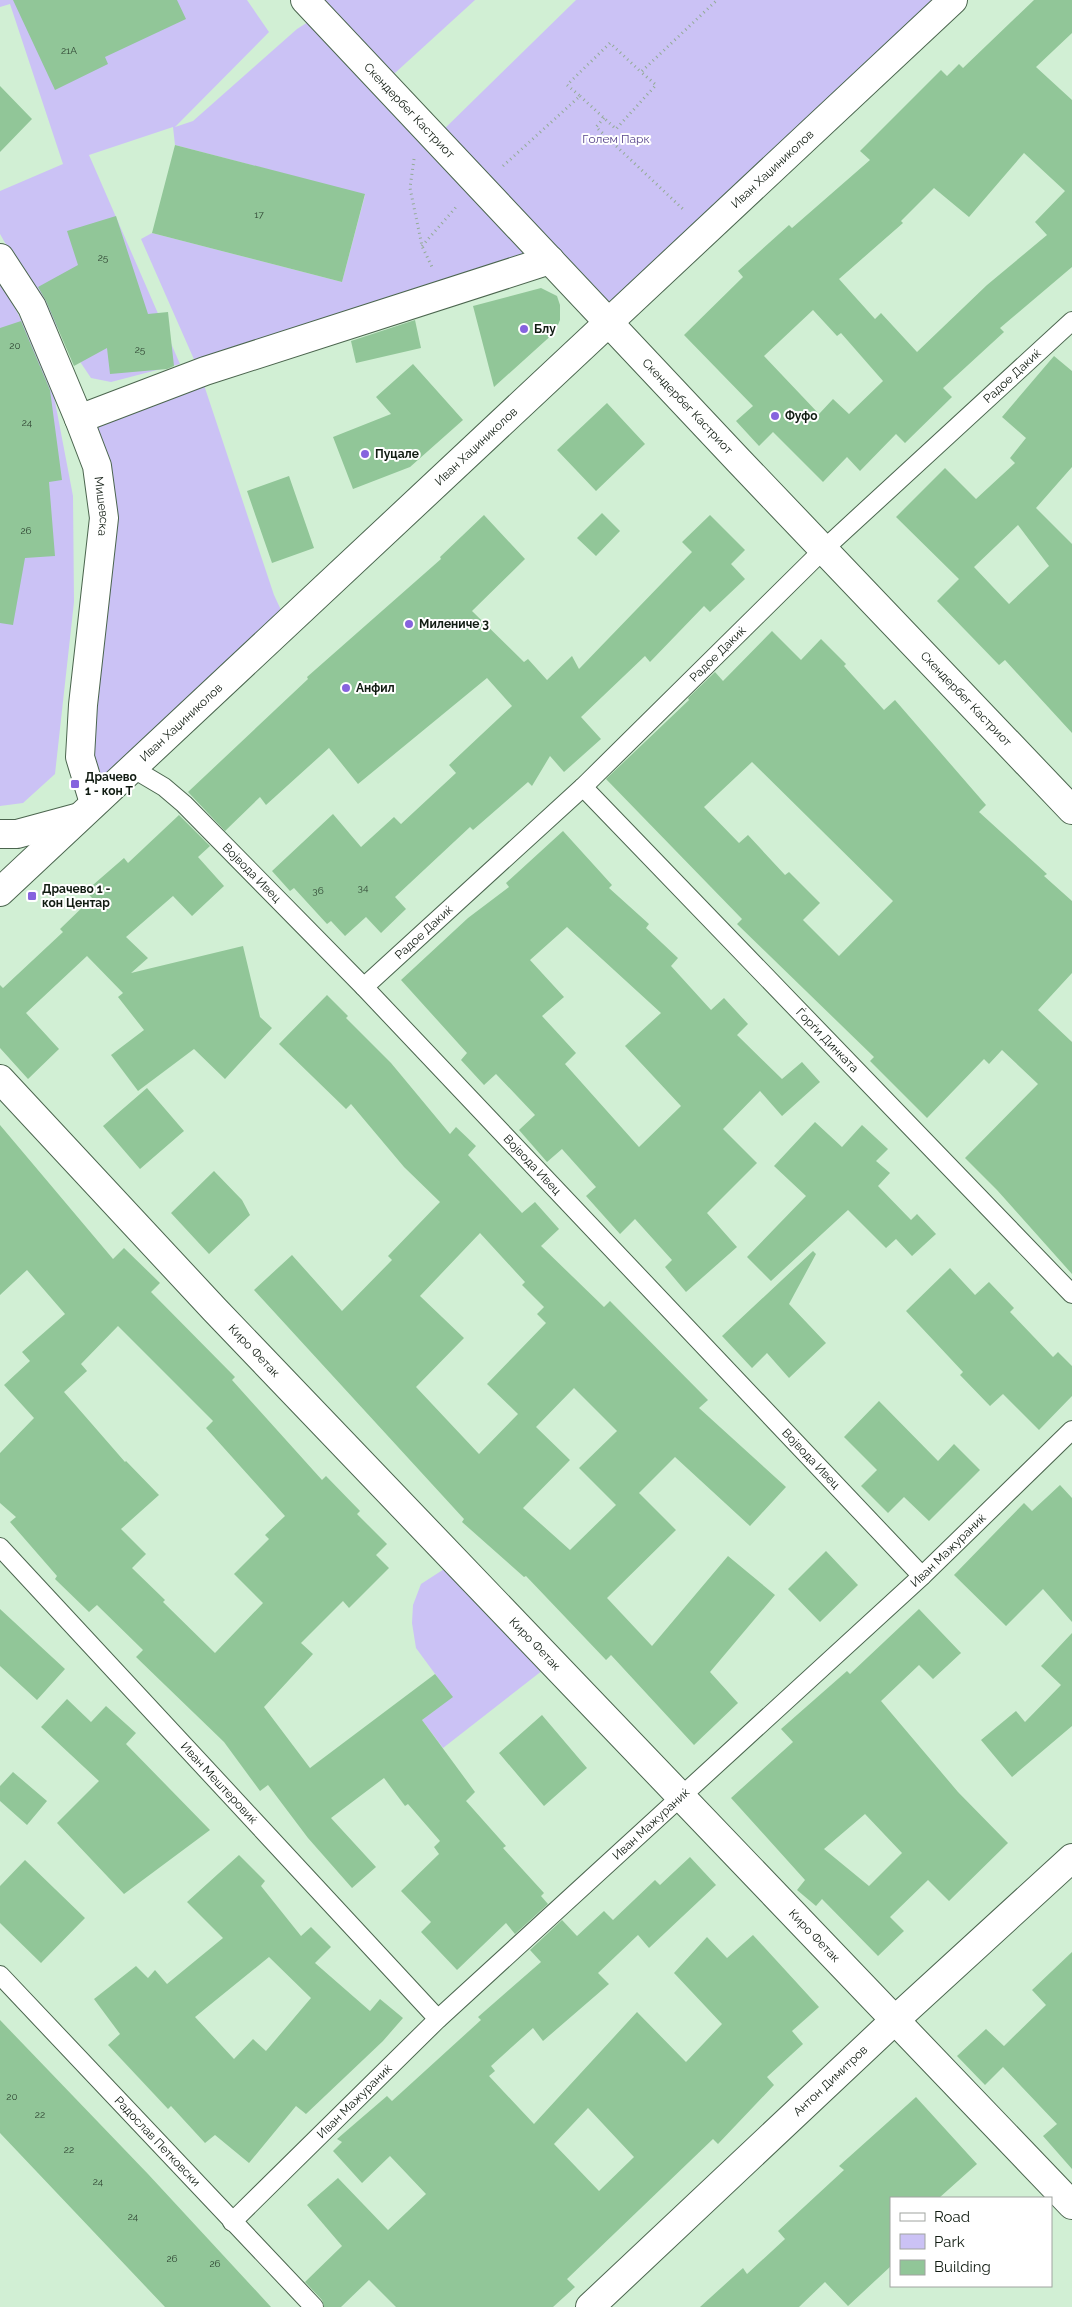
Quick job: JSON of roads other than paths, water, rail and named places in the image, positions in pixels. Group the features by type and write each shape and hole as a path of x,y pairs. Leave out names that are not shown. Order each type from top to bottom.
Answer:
{"street":[{"name":"Скендербег Кастриот","path":"306,0 823,550 1072,810"},
{"name":"Иван Хаџиниколов","path":"0,892 953,0"},
{"name":"Мишевска","path":"0,258 32,307 97,466 104,518 83,705 80,757 87,810"},
{"path":"79,419 205,371 550,260"},
{"path":"0,834 17,834 87,810"},
{"name":"Киро Фетак","path":"0,1079 222,1317 680,1798 1072,2205"},
{"name":"Антон Димитров","path":"590,2307 895,2020 1072,1858"}],"lane":[{"name":"Радое Дакиќ","path":"364,988 583,787 823,550 1072,321"},
{"name":"Војвода Ивец","path":"132,768 164,787 184,804 364,988 922,1576"},
{"name":"Ѓорѓи Динката","path":"583,787 1072,1294"},
{"name":"Иван Мажураниќ","path":"232,2222 438,2019 922,1576 1072,1430"},
{"name":"Иван Мештеровиќ","path":"0,1547 438,2019"},
{"name":"Радослав Петковски","path":"0,1975 314,2307"}],"place":[{"name":"Блу","path":"524,329"},
{"name":"Фуфо","path":"775,416"},
{"name":"Пуцале","path":"365,454"},
{"name":"Милениче 3","path":"409,624"},
{"name":"Анфил","path":"346,688"},
{"name":"Драчево 1 - кон T","path":"75,784"},
{"name":"Драчево 1 - кон Центар","path":"32,896"}],"park label":[{"name":"Голем Парк","path":"616,139"}]}
